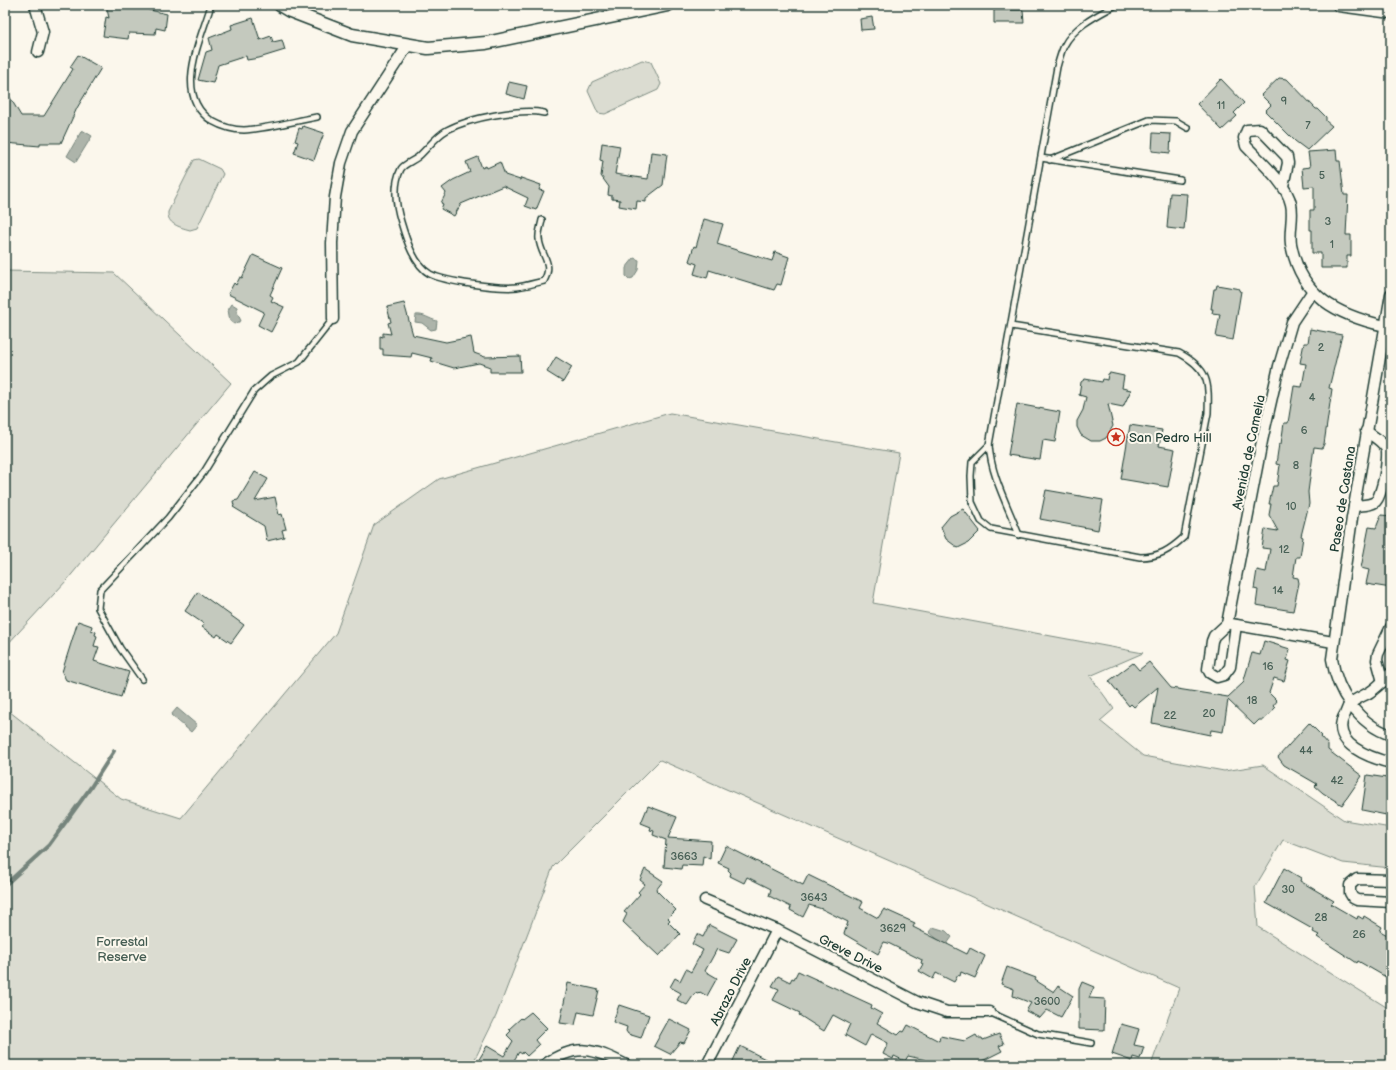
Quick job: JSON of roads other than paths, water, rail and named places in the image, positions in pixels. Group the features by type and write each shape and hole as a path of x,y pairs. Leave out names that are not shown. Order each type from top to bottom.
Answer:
{"street":[{"path":"35,5 43,32 38,52"},
{"path":"280,5 290,11 352,35 428,48 486,43 668,5"},
{"path":"1339,5 1391,12"},
{"path":"333,319 332,243 335,197 341,163 352,131 408,45"},
{"path":"1283,186 1288,163 1287,157 1260,129 1247,130 1244,138 1246,146 1283,186 1291,204 1291,243 1299,270 1312,292 1338,310 1358,320 1385,326"},
{"name":"Avenida de Camelia","path":"1312,292 1292,322 1274,387 1262,441 1232,625 1333,642"},
{"name":"Paseo de Castana","path":"1391,294 1366,431 1333,642 1332,659 1335,677 1349,705 1368,723 1391,735"},
{"path":"1354,506 1369,505 1379,498 1388,454 1386,447 1366,431"},
{"path":"1382,682 1377,660 1378,654 1391,627"},
{"path":"1391,674 1349,705 1341,728 1342,736 1346,742 1364,753 1391,762"},
{"path":"1391,880 1357,879 1350,885 1353,898 1357,900 1391,902"},
{"name":"Greve Drive","path":"705,900 777,930 917,1002 947,1012 990,1012"},
{"name":"Abrazo Drive","path":"707,1065 777,930"},
{"path":"544,1065 567,1051 593,1051 604,1053 626,1065"}],"lane":[{"path":"211,5 192,71 192,96 198,107 207,117 221,126 244,130 317,117"},
{"path":"1020,535 996,476 990,458 989,445 1057,67 1064,46 1070,37 1094,17 1116,5"},
{"path":"542,220 539,237 541,249 548,263 549,271 544,281 516,287 486,286 448,279 430,274 420,264 406,238 397,209 396,183 401,168 416,158 445,130 479,119 536,111 544,113"},
{"path":"1050,160 1149,120 1176,122 1188,128"},
{"path":"1041,158 1180,180"},
{"path":"142,679 120,648 98,608 100,590 168,518 204,472 254,391 271,376 299,362 333,319"},
{"path":"989,445 972,462 972,502 981,521 991,529 1140,557 1153,557 1172,547 1184,537 1208,413 1209,393 1206,375 1194,360 1179,353 1011,326"},
{"path":"990,1012 1038,1034 1091,1043"}],"waterway":[{"path":"5,885 49,845 91,787 114,751"}],"place":[{"name":"San Pedro Hill","path":"1116,437"}],"park label":[{"name":"Forrestal Reserve","path":"122,948"}]}
